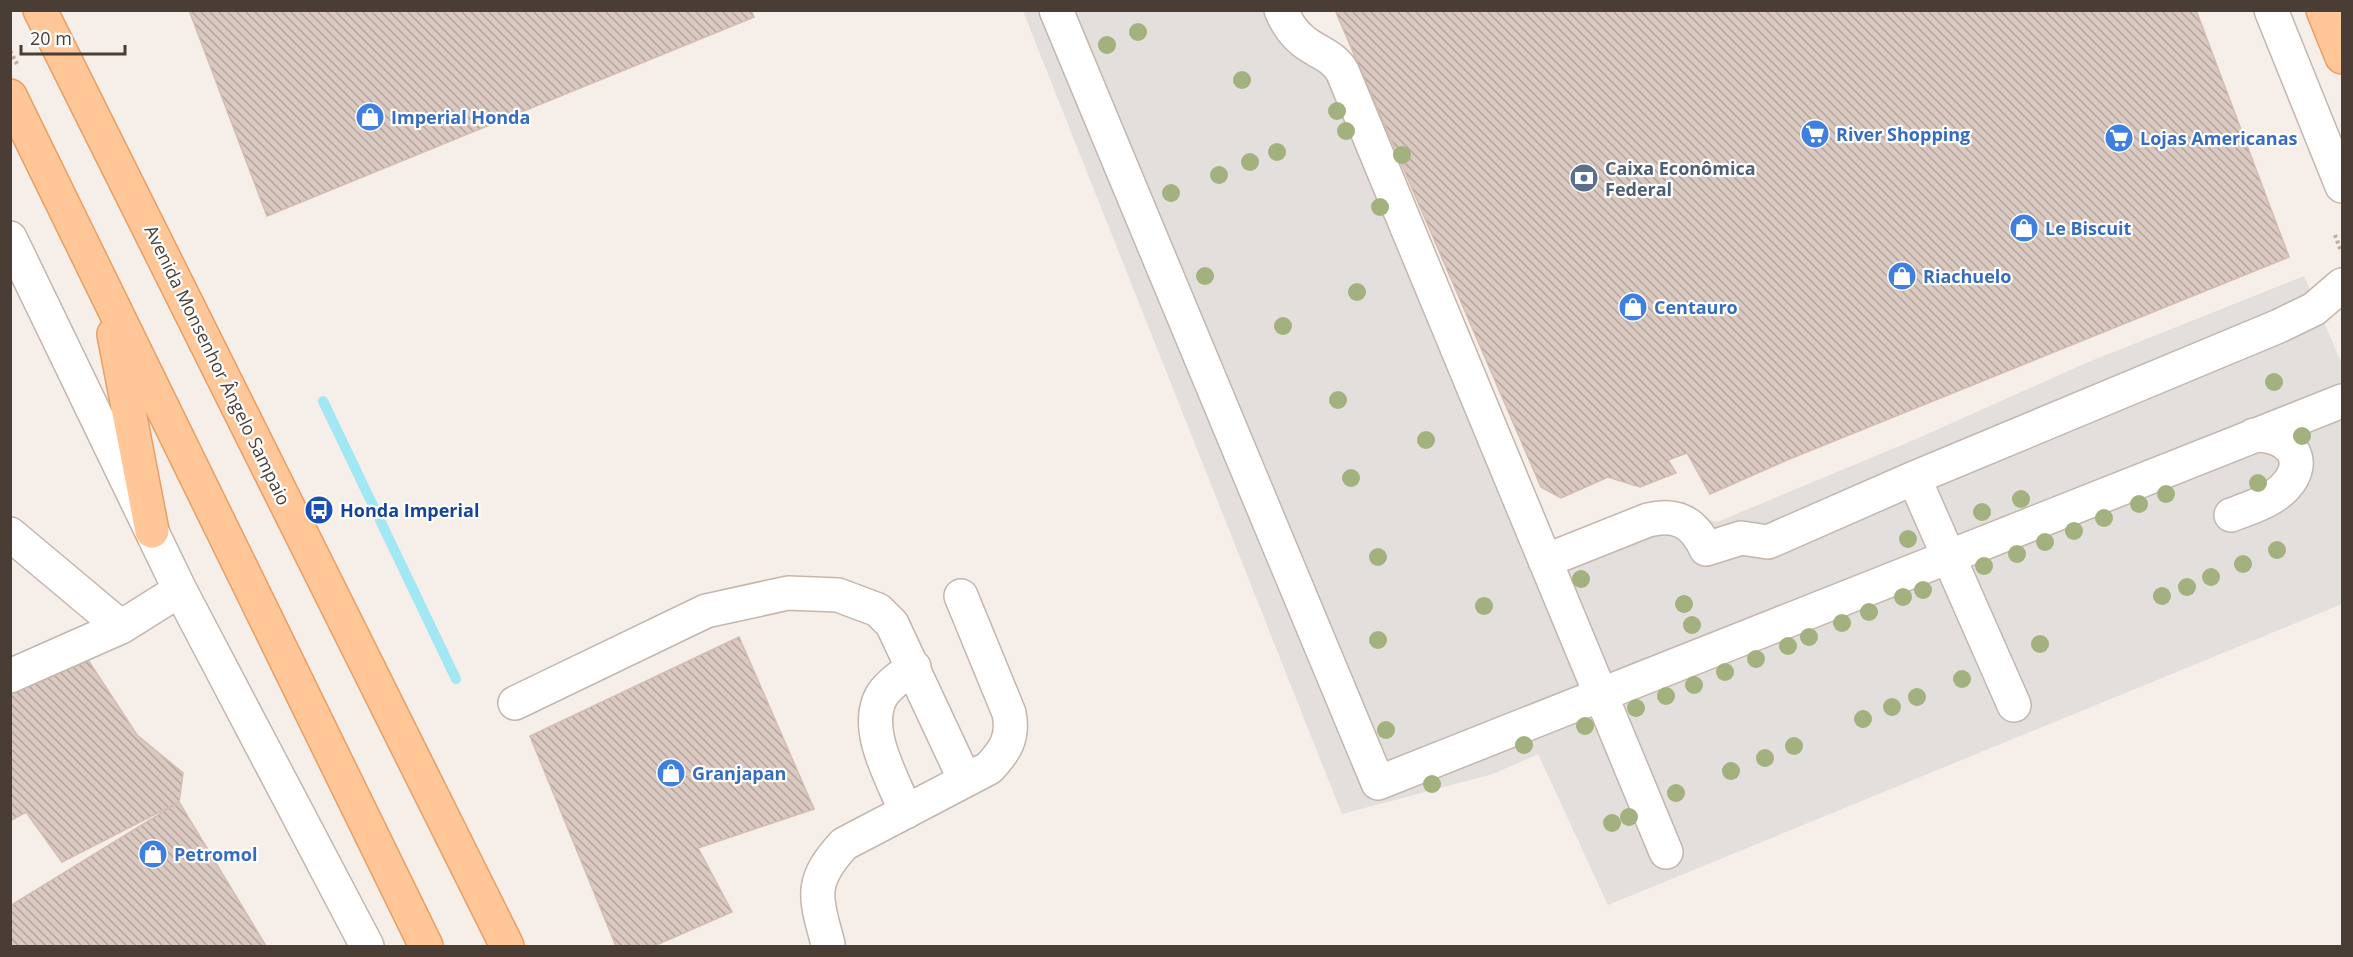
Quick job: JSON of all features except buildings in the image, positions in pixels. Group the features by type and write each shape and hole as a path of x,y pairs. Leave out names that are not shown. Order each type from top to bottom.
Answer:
{"main road":[{"name":"Avenida Monsenhor Ângelo Sampaio","path":"40,10 507,946"},
{"path":"2323,10 2343,57"},
{"path":"10,96 426,946"},
{"path":"105,291 152,531"}],"street":[{"path":"1056,10 1378,783 2343,401"},
{"path":"1281,10 1292,30 1303,41 1336,62 1343,73 1666,852"},
{"path":"2271,10 2343,186"},
{"path":"10,238 130,491 367,946"},
{"path":"1545,561 1648,520 1665,516 1677,517 1689,524 1699,534 1706,549 1741,538 1768,542 1914,478 2278,326 2314,309 2343,285"},
{"path":"2231,515 2275,495 2284,488 2294,470 2293,452 2281,439 2273,435 2254,435"},
{"path":"1914,478 2014,705"},
{"path":"10,534 121,627"},
{"path":"10,676 121,627 180,590"},
{"path":"515,703 706,611 788,593 838,595 878,610 892,624 965,780"},
{"path":"839,945 817,900 822,870 844,844 989,768 1003,754 1009,741 1011,724 1004,697 961,596"},
{"path":"906,812 880,744 875,720 882,695 890,685 914,667"}],"path":[{"path":"2335,235 2343,255"}],"shaded area":[{"path":"1023,11 1296,11 1544,547 1651,504 1717,522 1914,440 2086,363 2304,276 2342,364 2342,604 1608,905 1538,754 1493,774 1342,814"}],"waterway":[{"path":"323,401 456,679"}],"place":[{"name":"Imperial Honda","path":"370,117"},
{"name":"River Shopping","path":"1815,134"},
{"name":"Lojas Americanas","path":"2119,138"},
{"name":"Caixa Econômica Federal","path":"1584,178"},
{"name":"Le Biscuit","path":"2024,228"},
{"name":"Riachuelo","path":"1902,276"},
{"name":"Centauro","path":"1633,307"},
{"name":"Honda Imperial","path":"319,510"},
{"name":"Granjapan","path":"671,773"},
{"name":"Petromol","path":"153,854"}]}
